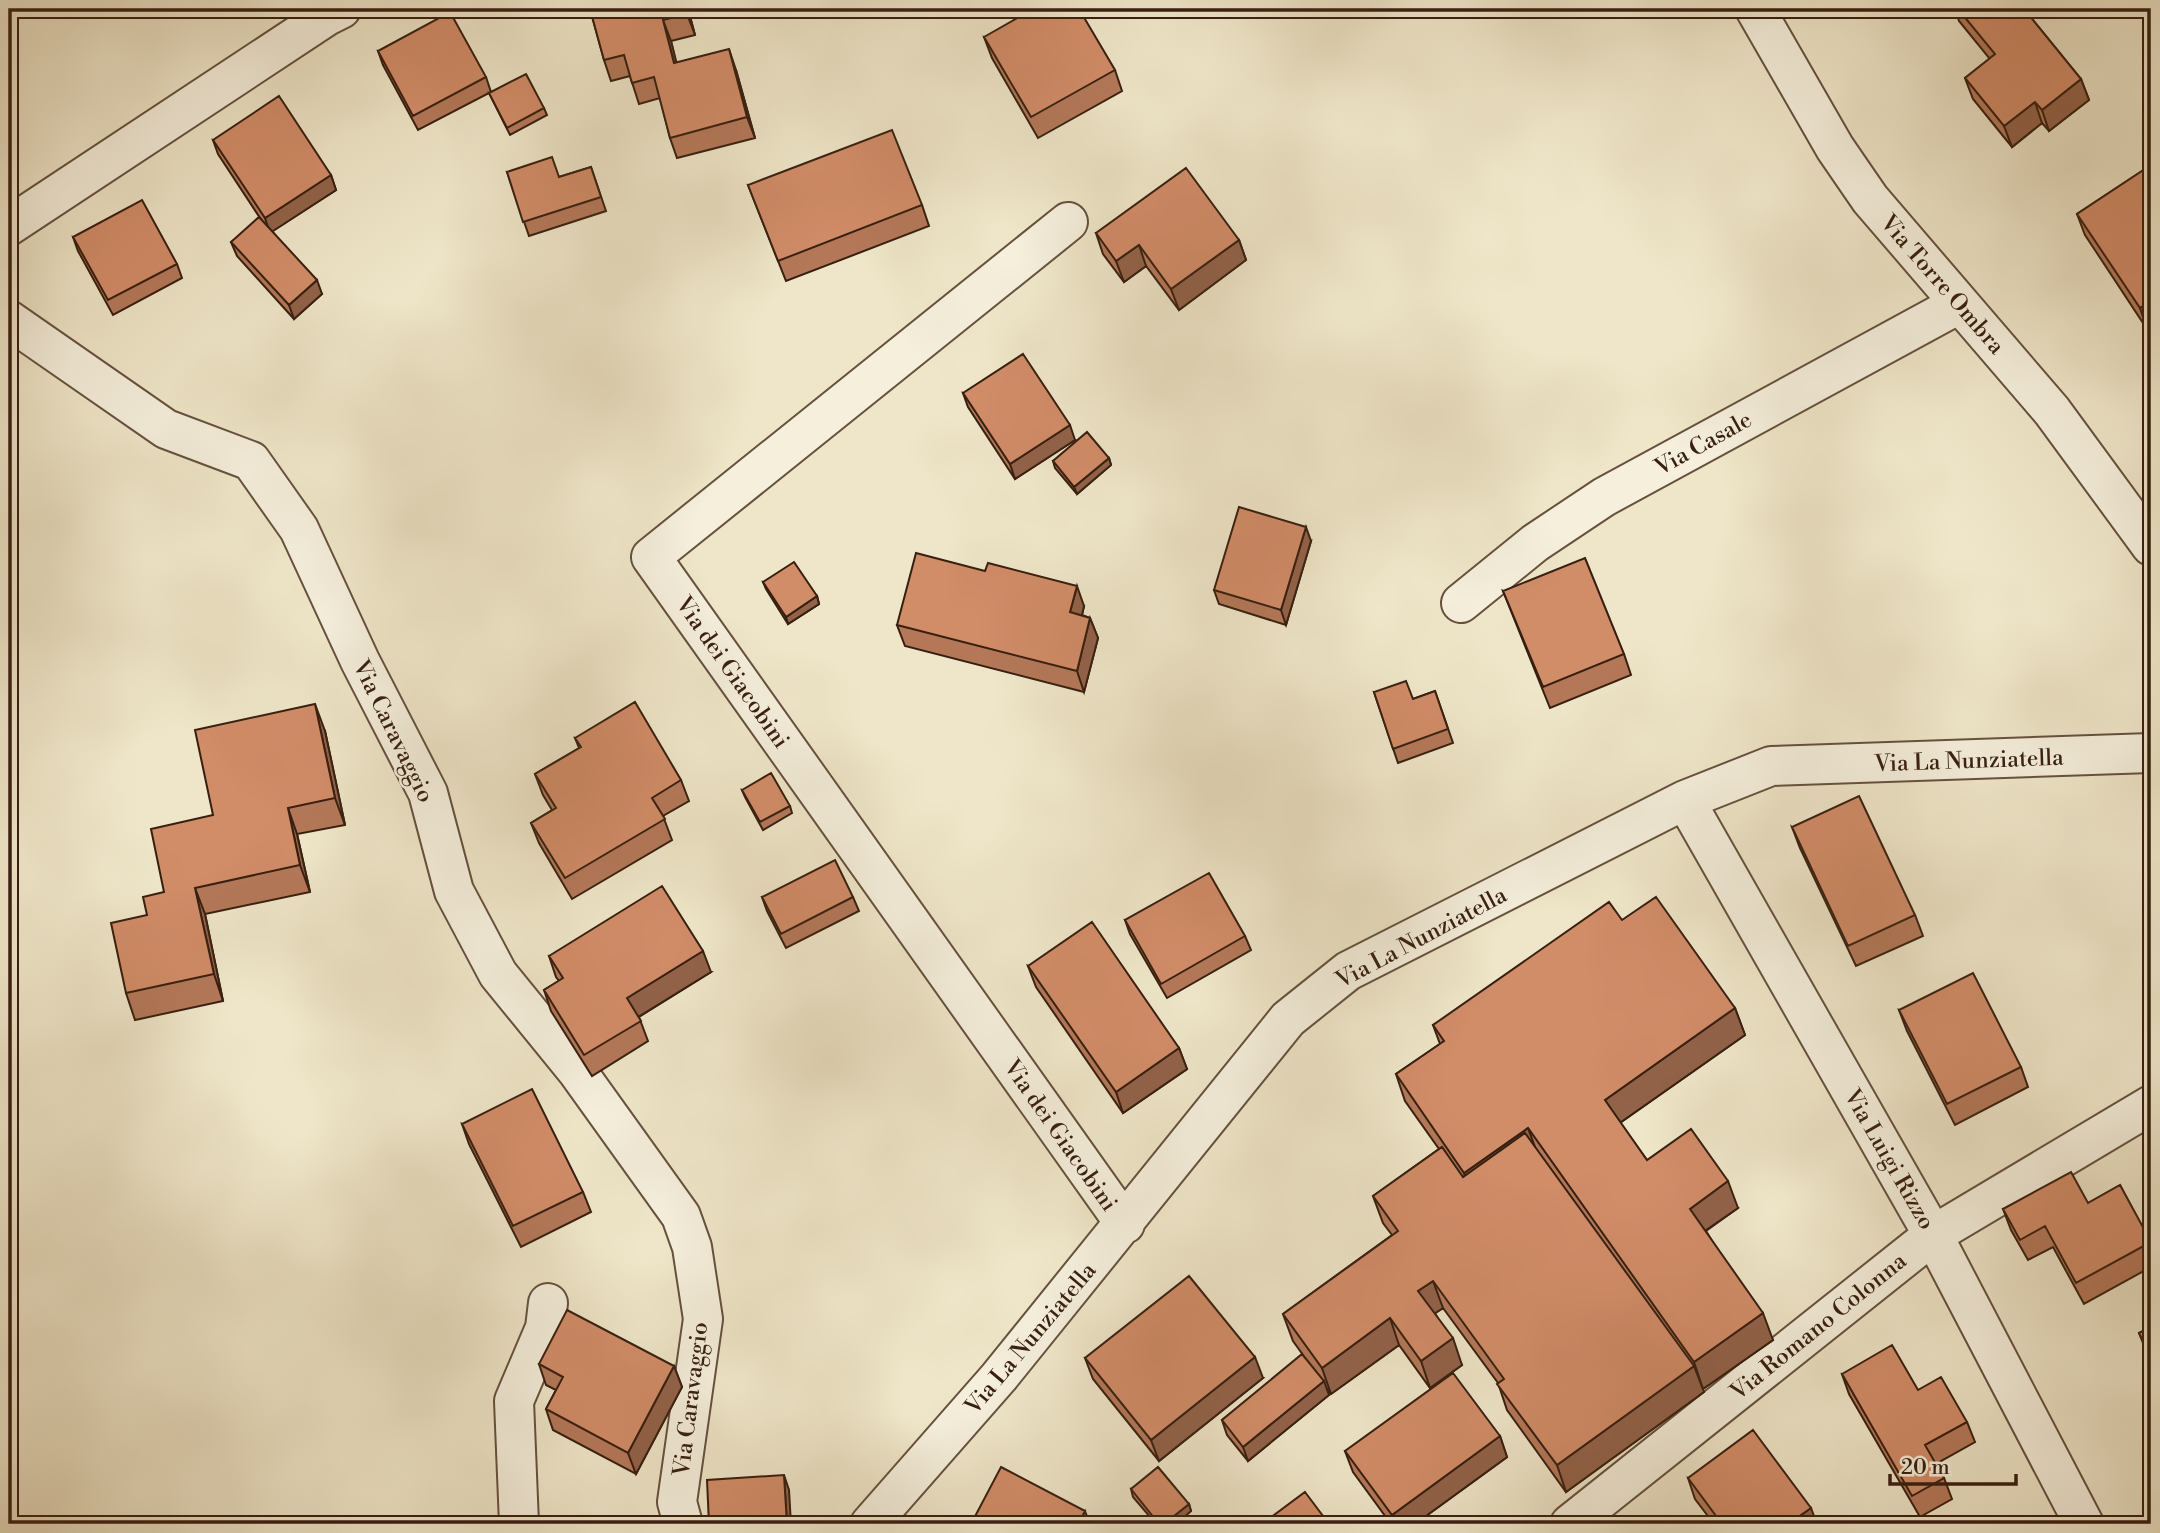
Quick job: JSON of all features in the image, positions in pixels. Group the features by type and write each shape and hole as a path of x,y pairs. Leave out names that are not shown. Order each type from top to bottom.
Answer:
{"street":[{"path":"9,226 315,23 341,9"},
{"name":"Via Torre Ombra","path":"1755,9 1835,148 1863,189 2052,411 2151,546"},
{"name":"Via dei Giacobini","path":"1068,222 651,557 1125,1224"},
{"name":"Via Casale","path":"1461,603 1535,542 1604,497 1959,303"},
{"name":"Via Caravaggio","path":"9,320 166,429 251,461 299,529 360,661 428,793 454,891 498,974 577,1071 681,1216 692,1247 703,1319 677,1502 682,1524"},
{"name":"Via La Nunziatella","path":"870,1524 999,1377 1288,1019 1348,971 1685,800 1771,766 2151,753"},
{"name":"Via Luigi Rizzo","path":"1685,800 1933,1235 2084,1524"},
{"name":"Via Romano Colonna","path":"1570,1524 1933,1235 2151,1105"},
{"path":"519,1524 514,1401 545,1328 548,1303"}],"building":[{"path":"590,9 686,9 687,14 663,20 674,63 729,49 747,117 670,138 654,77 632,83 624,55 604,60"},
{"path":"1033,9 1079,9 1115,70 1031,117 984,37"},
{"path":"1958,9 2024,9 2081,79 2042,110 2035,102 2004,126 1965,78 1995,54"},
{"path":"450,12 486,77 413,116 378,51"},
{"path":"526,74 544,108 507,128 489,93"},
{"path":"279,96 331,175 265,218 213,140"},
{"path":"892,130 922,205 778,261 748,185"},
{"path":"552,157 559,177 591,167 601,197 523,222 507,172"},
{"path":"2151,165 2151,300 2140,308 2077,214"},
{"path":"1186,168 1239,240 1171,289 1139,245 1116,261 1096,233"},
{"path":"142,200 177,264 108,300 73,237"},
{"path":"259,217 317,280 289,305 231,242"},
{"path":"1023,354 1070,425 1010,464 963,393"},
{"path":"1087,432 1109,458 1074,487 1053,461"},
{"path":"1239,507 1306,527 1281,610 1214,590"},
{"path":"916,553 985,571 988,563 1077,586 1070,612 1090,618 1077,671 897,625"},
{"path":"1585,558 1624,654 1543,687 1503,591"},
{"path":"794,562 817,596 786,617 763,582"},
{"path":"1406,681 1413,699 1435,691 1448,729 1393,749 1374,692"},
{"path":"635,702 681,780 652,798 665,819 565,878 531,823 556,808 535,774 581,747 575,738"},
{"path":"315,704 335,798 288,808 300,865 195,888 214,974 126,993 111,923 147,915 143,897 164,892 151,829 213,815 195,730"},
{"path":"771,773 790,806 760,822 742,790"},
{"path":"1859,796 1915,915 1848,946 1792,827"},
{"path":"835,860 853,897 781,934 762,897"},
{"path":"1209,873 1245,936 1161,984 1125,920"},
{"path":"662,886 703,951 627,998 641,1021 584,1055 544,990 563,978 549,956"},
{"path":"1656,897 1735,1008 1605,1100 1647,1160 1691,1129 1728,1181 1690,1209 1763,1313 1694,1362 1528,1128 1464,1173 1396,1074 1444,1041 1433,1025 1609,902 1622,920"},
{"path":"1092,922 1179,1048 1116,1092 1028,966"},
{"path":"1973,973 2021,1067 1947,1104 1899,1010"},
{"path":"532,1089 583,1192 513,1226 462,1124"},
{"path":"1525,1133 1694,1366 1557,1465 1497,1384 1504,1379 1433,1281 1418,1291 1453,1338 1421,1361 1390,1318 1322,1368 1283,1314 1398,1231 1373,1196 1442,1147 1463,1177"},
{"path":"2071,1172 2088,1203 2120,1185 2151,1242 2076,1283 2045,1226 2020,1240 2003,1209"},
{"path":"1189,1276 1255,1357 1151,1440 1085,1358"},
{"path":"567,1310 674,1366 628,1453 546,1409 563,1377 539,1364"},
{"path":"2151,1327 2151,1357 2139,1333"},
{"path":"1892,1345 1918,1390 1941,1377 1967,1422 1925,1445 1944,1478 1912,1496 1842,1374"},
{"path":"1302,1354 1324,1381 1243,1447 1222,1420"},
{"path":"1453,1373 1500,1436 1392,1515 1345,1451"},
{"path":"1753,1430 1811,1508 1788,1524 1722,1524 1688,1478"},
{"path":"1001,1467 1085,1511 1078,1524 971,1524"},
{"path":"1158,1467 1189,1504 1164,1524 1159,1524 1131,1489"},
{"path":"784,1475 787,1524 709,1524 707,1480"},
{"path":"1305,1492 1329,1524 1262,1524"}]}
